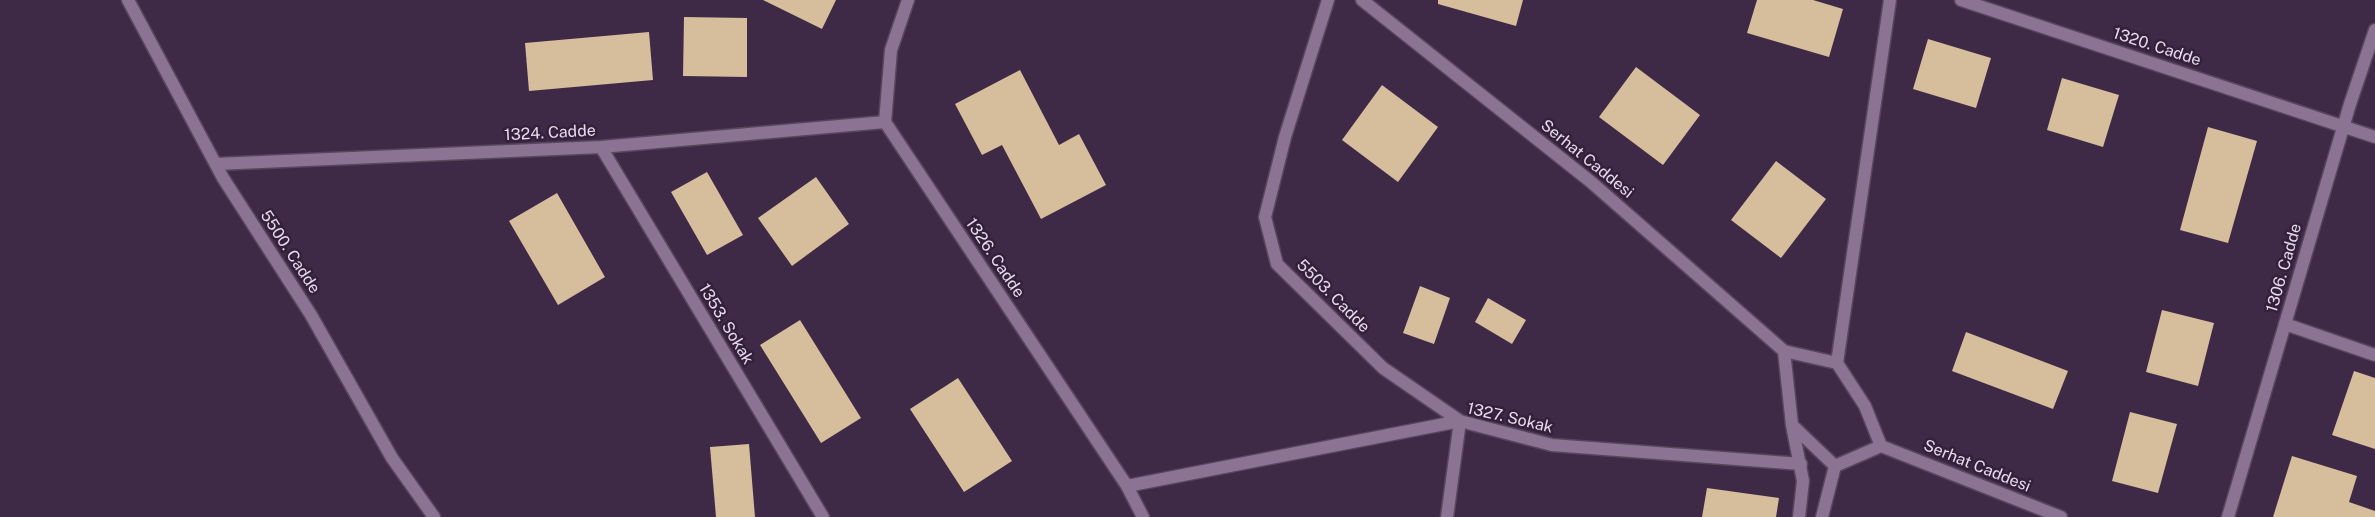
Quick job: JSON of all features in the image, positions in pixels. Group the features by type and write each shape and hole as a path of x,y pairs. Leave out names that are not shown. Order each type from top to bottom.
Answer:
{"street":[{"name":"5500. Cadde","path":"128,0 216,164 311,315 392,458 434,517"},
{"path":"885,122 891,50 908,0"},
{"name":"5503. Cadde","path":"1328,0 1285,136 1265,217 1277,264 1383,368 1460,421"},
{"name":"Serhat Caddesi","path":"1362,0 1591,182 1784,351 1837,363"},
{"path":"1835,466 1881,446 1865,406 1837,363 1890,0"},
{"name":"1320. Cadde","path":"1961,0 2375,137"},
{"name":"1306. Cadde","path":"2228,517 2343,126 2375,30"},
{"name":"1324. Cadde","path":"216,164 601,148 885,122"},
{"name":"1326. Cadde","path":"885,122 1127,486 1143,517"},
{"name":"1353. Sokak","path":"601,148 823,517"},
{"path":"2285,324 2375,355"},
{"path":"1784,351 1792,425 1803,481 1798,517"},
{"path":"1448,517 1460,421"},
{"name":"1327. Sokak","path":"1127,486 1460,421 1552,445 1801,464"},
{"path":"1792,425 1835,466"},
{"name":"Serhat Caddesi","path":"1881,446 2061,517"},
{"path":"1822,517 1835,466"}],"building":[{"path":"763,0 836,0 822,29"},
{"path":"1438,0 1523,0 1516,26 1438,4"},
{"path":"1757,0 1813,0 1843,9 1829,57 1747,33"},
{"path":"684,17 747,18 747,77 683,76"},
{"path":"649,32 653,80 529,91 525,43"},
{"path":"1928,39 1991,58 1976,108 1913,89"},
{"path":"1636,67 1700,115 1663,165 1599,117"},
{"path":"1020,70 1059,145 1079,134 1106,185 1041,219 1002,145 982,155 955,104"},
{"path":"2062,78 2119,95 2103,147 2047,130"},
{"path":"1382,85 1438,127 1398,182 1342,140"},
{"path":"2208,127 2257,141 2228,243 2180,230"},
{"path":"1776,161 1826,199 1781,258 1731,220"},
{"path":"707,172 743,235 707,255 671,192"},
{"path":"816,177 849,224 792,266 758,218"},
{"path":"557,193 605,277 558,305 509,221"},
{"path":"1420,286 1450,298 1434,344 1403,333"},
{"path":"1488,298 1526,320 1512,344 1475,322"},
{"path":"2162,310 2214,323 2198,386 2146,372"},
{"path":"800,320 861,418 821,443 760,345"},
{"path":"1966,332 2068,371 2053,409 1952,371"},
{"path":"2354,371 2375,378 2375,449 2332,435"},
{"path":"958,378 1012,461 964,492 910,409"},
{"path":"2130,412 2177,424 2158,493 2112,481"},
{"path":"749,444 755,517 716,517 710,447"},
{"path":"2292,456 2357,476 2349,502 2375,511 2375,517 2273,517"},
{"path":"1707,488 1779,498 1776,517 1702,517"}]}
